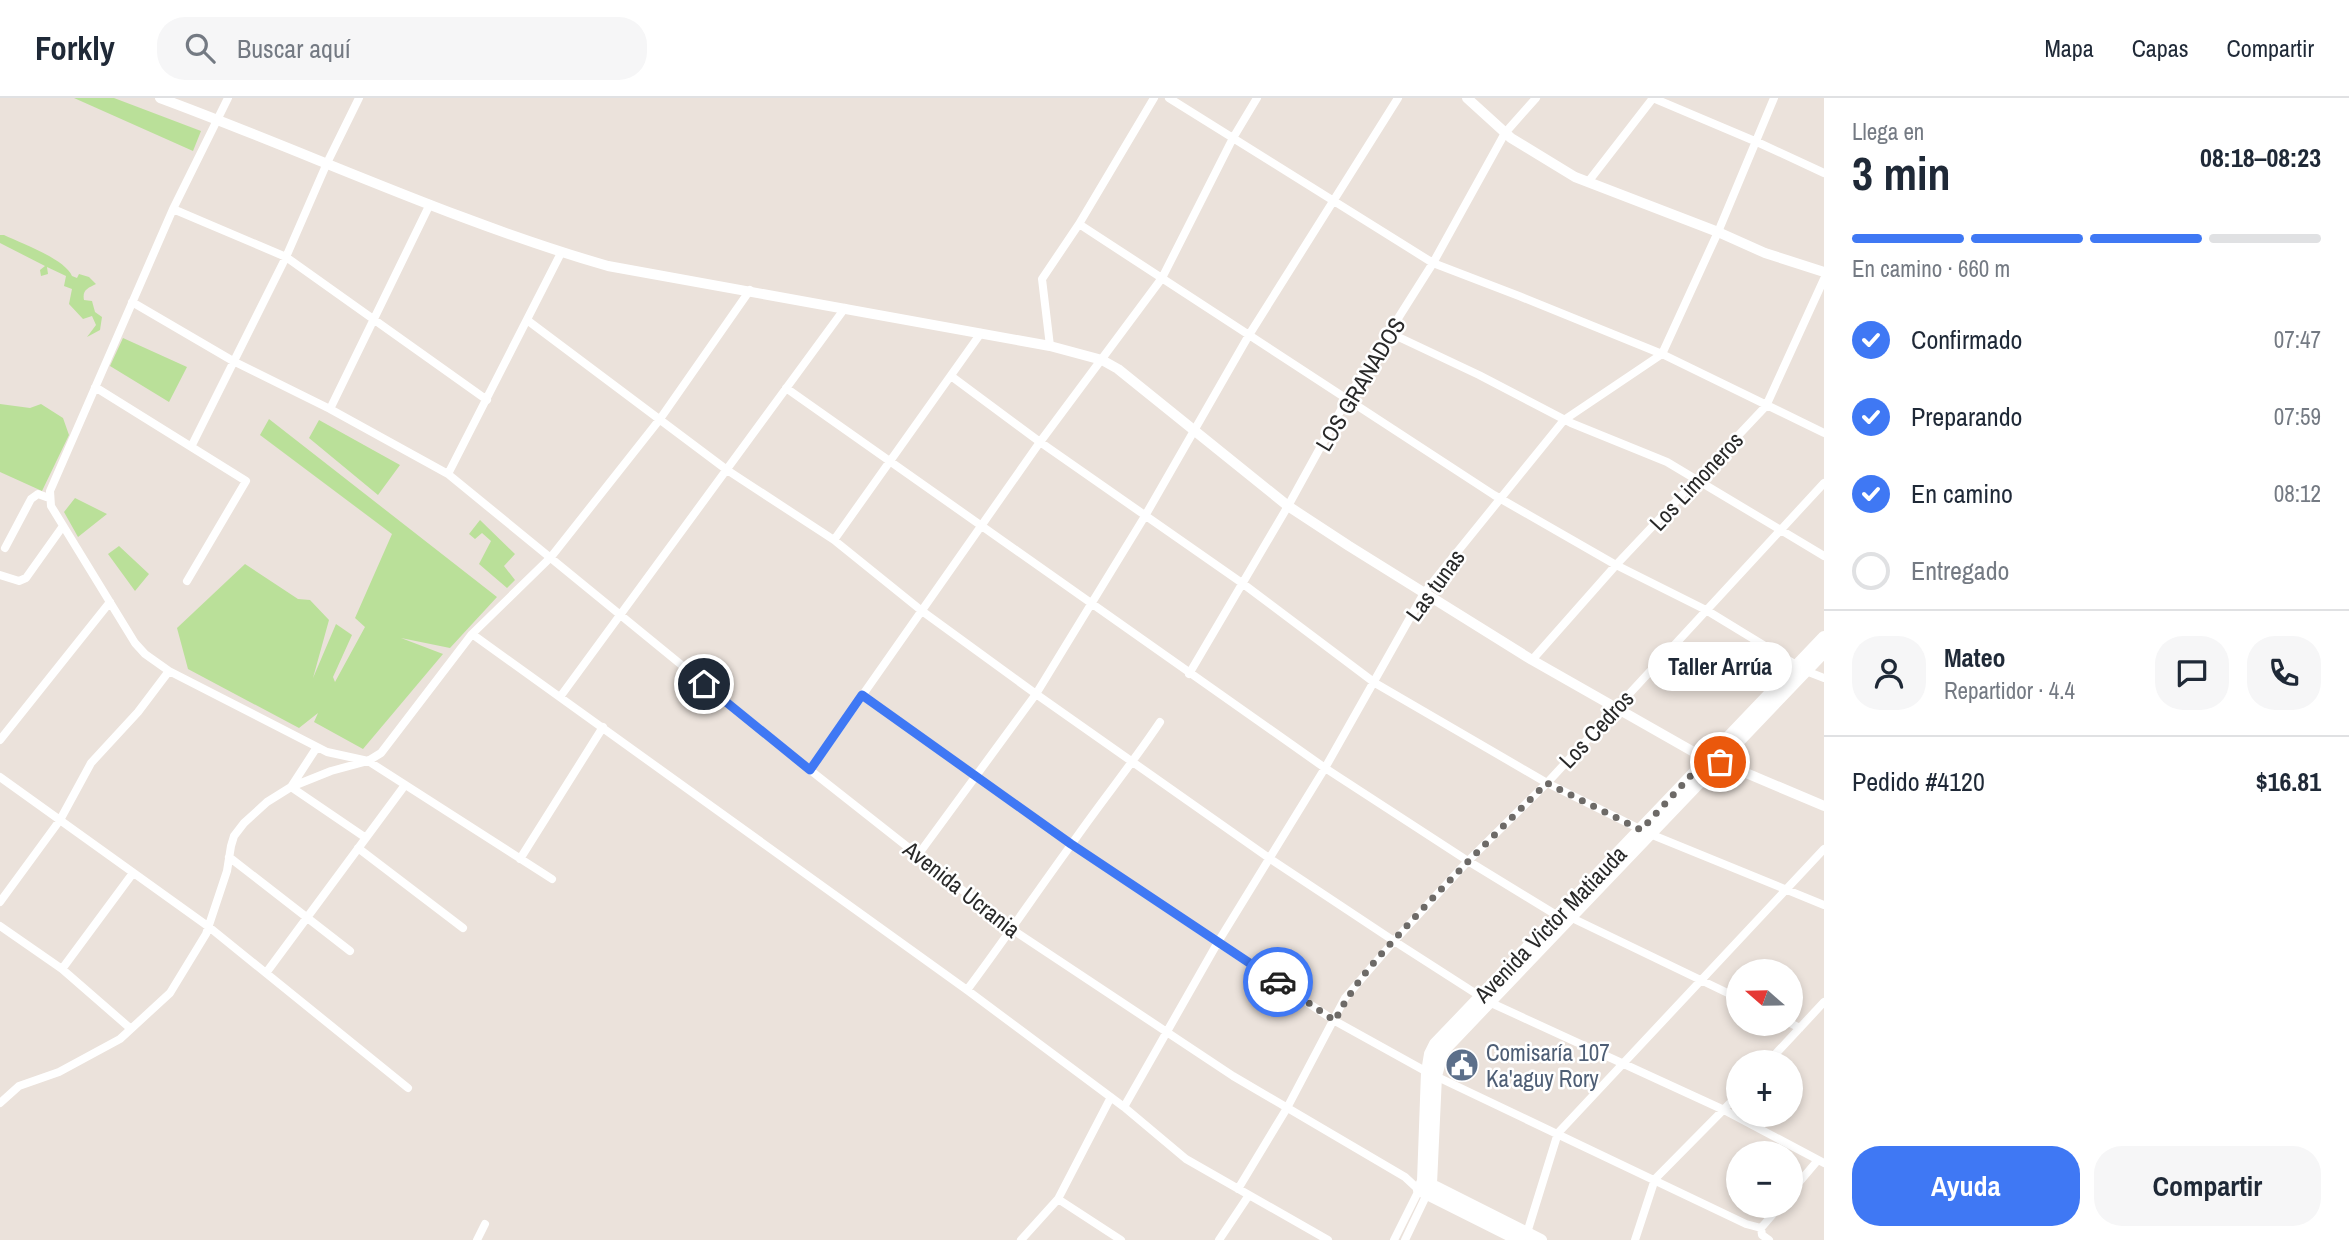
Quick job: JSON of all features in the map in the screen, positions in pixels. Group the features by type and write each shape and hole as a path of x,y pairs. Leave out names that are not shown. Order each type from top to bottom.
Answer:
{"main road":[{"name":"Avenida Victor Matiauda","path":"1425,1187 1432,1074 1443,1051 1558,916 1720,762 1802,668 1824,637"},
{"name":"Avenida Victor Matiauda","path":"1485,999 1572,918 1706,759 1802,668 1824,652"},
{"name":"Avenida Ucrania","path":"1425,1187 1523,1238 1541,1240"}],"street":[{"path":"160,98 561,253 608,266 1050,346 1102,360 1118,369 1288,506 1532,660 1706,759 1720,762 1824,806"},
{"path":"228,98 173,209 95,387 49,498 51,506 135,643 145,654 169,671 327,752 369,761 552,879"},
{"path":"191,447 286,257 359,98"},
{"path":"1050,346 1042,279 1154,98"},
{"path":"1169,98 1433,264 1661,354 1824,433"},
{"path":"810,770 1040,442 1162,278 1233,138 1257,98"},
{"path":"918,855 1036,694 1145,516 1249,335 1398,98"},
{"path":"1467,98 1505,133 1574,177 1718,232 1765,253 1824,272"},
{"name":"LOS GRANADOS","path":"1189,674 1348,399 1433,264 1505,133 1536,98"},
{"path":"1588,182 1653,98 1824,173"},
{"path":"1661,354 1718,232 1774,98"},
{"path":"330,409 430,204"},
{"path":"173,209 286,257 487,400"},
{"path":"1079,223 1501,499 1824,678"},
{"path":"447,474 561,253"},
{"name":"Los Limoneros","path":"1532,660 1616,565 1766,405 1824,278"},
{"path":"1,1101 19,1086 59,1072 121,1039 170,993 209,927 227,871 234,836 244,823 267,802 290,788 331,771 369,761 382,753 472,634 551,557 660,419 750,290"},
{"name":"Avenida Ucrania","path":"132,302 233,361 330,409 447,474 810,770 1013,930 1233,1076 1425,1187"},
{"path":"560,697 845,308"},
{"path":"527,320 727,470 834,540 922,611 1269,858 1485,999 1724,1110 1821,1162 1803,1180"},
{"path":"834,540 981,333"},
{"path":"1390,333 1479,375 1564,420 1667,462 1824,555"},
{"name":"Las tunas","path":"1124,1107 1269,858 1325,768 1424,593 1564,420 1661,354"},
{"path":"951,376 1040,442 1242,583 1373,681 1547,783 1645,832 1824,905"},
{"path":"95,387 246,481 187,581"},
{"path":"786,388 1189,674 1325,768 1468,861 1558,916 1572,918 1726,992"},
{"name":"Los Cedros","path":"1238,1189 1287,1108 1345,998 1394,940 1468,861 1547,783 1824,483"},
{"path":"5,548 31,499 38,494 49,498"},
{"path":"0,575 19,581 26,578 64,526"},
{"path":"0,740 110,602"},
{"path":"472,634 967,990 1124,1107 1186,1159 1328,1240"},
{"path":"0,902 60,820 91,763 138,712 169,671"},
{"path":"862,695 1071,844 1335,1021 1432,1074 1746,1224 1761,1228"},
{"path":"967,990 1013,930 1071,844 1160,723"},
{"path":"520,859 603,727"},
{"path":"290,788 317,747"},
{"path":"0,777 209,927 408,1088"},
{"path":"266,973 405,785"},
{"path":"290,788 366,838"},
{"path":"358,848 463,928"},
{"path":"1523,1238 1558,1133 1824,849"},
{"path":"229,857 350,951"},
{"path":"62,969 133,873"},
{"path":"0,926 62,969 131,1029"},
{"path":"1803,1025 1824,1002"},
{"path":"1779,1050 1792,1036"},
{"path":"1021,1240 1058,1199 1111,1097"},
{"path":"1635,1240 1655,1179 1724,1110"},
{"path":"1394,1240 1425,1187"},
{"path":"1405,1240 1425,1187"},
{"path":"1219,1240 1248,1195"},
{"path":"1058,1199 1121,1240"},
{"path":"1769,1240 1762,1235 1761,1228 1770,1218"},
{"path":"477,1240 485,1224"}],"green space":[{"path":"74,98 114,98 201,131 193,151"},
{"path":"0,235 52,258 72,276 77,278 79,274 89,277 96,284 85,292 84,300 92,301 95,312 102,317 100,330 87,337 96,325 92,316 83,319 69,304 72,289 64,286 66,276 47,267 48,274 41,276 40,270 45,266 0,243"},
{"path":"123,338 187,367 169,402 110,366"},
{"path":"0,404 30,408 41,404 63,418 69,435 42,491 0,472"},
{"path":"269,419 497,597 450,648 401,638 443,654 363,749 314,722 318,713 299,728 188,669 177,628 245,564 298,599 310,600 329,620 313,678 336,624 352,635 333,677 335,682 365,627 355,618 392,534 260,435"},
{"path":"319,420 400,465 378,495 309,438"},
{"path":"75,498 107,514 78,537 64,512"},
{"path":"480,520 515,554 504,566 515,580 507,588 479,564 491,541 482,533 475,539 469,534"},
{"path":"119,546 149,574 135,591 108,554"}],"way so far":[{"path":"1278,982 1335,1021 1345,998 1394,940 1468,861 1547,783 1641,830 1706,759 1720,762"}],"place":[{"name":"Taller Arrúa","path":"1720,762"},
{"name":"Comisaría 107 Ka'aguy Rory","path":"1462,1065"}],"route":[{"path":"704,684 810,770 862,695 1071,844 1278,982"}]}
